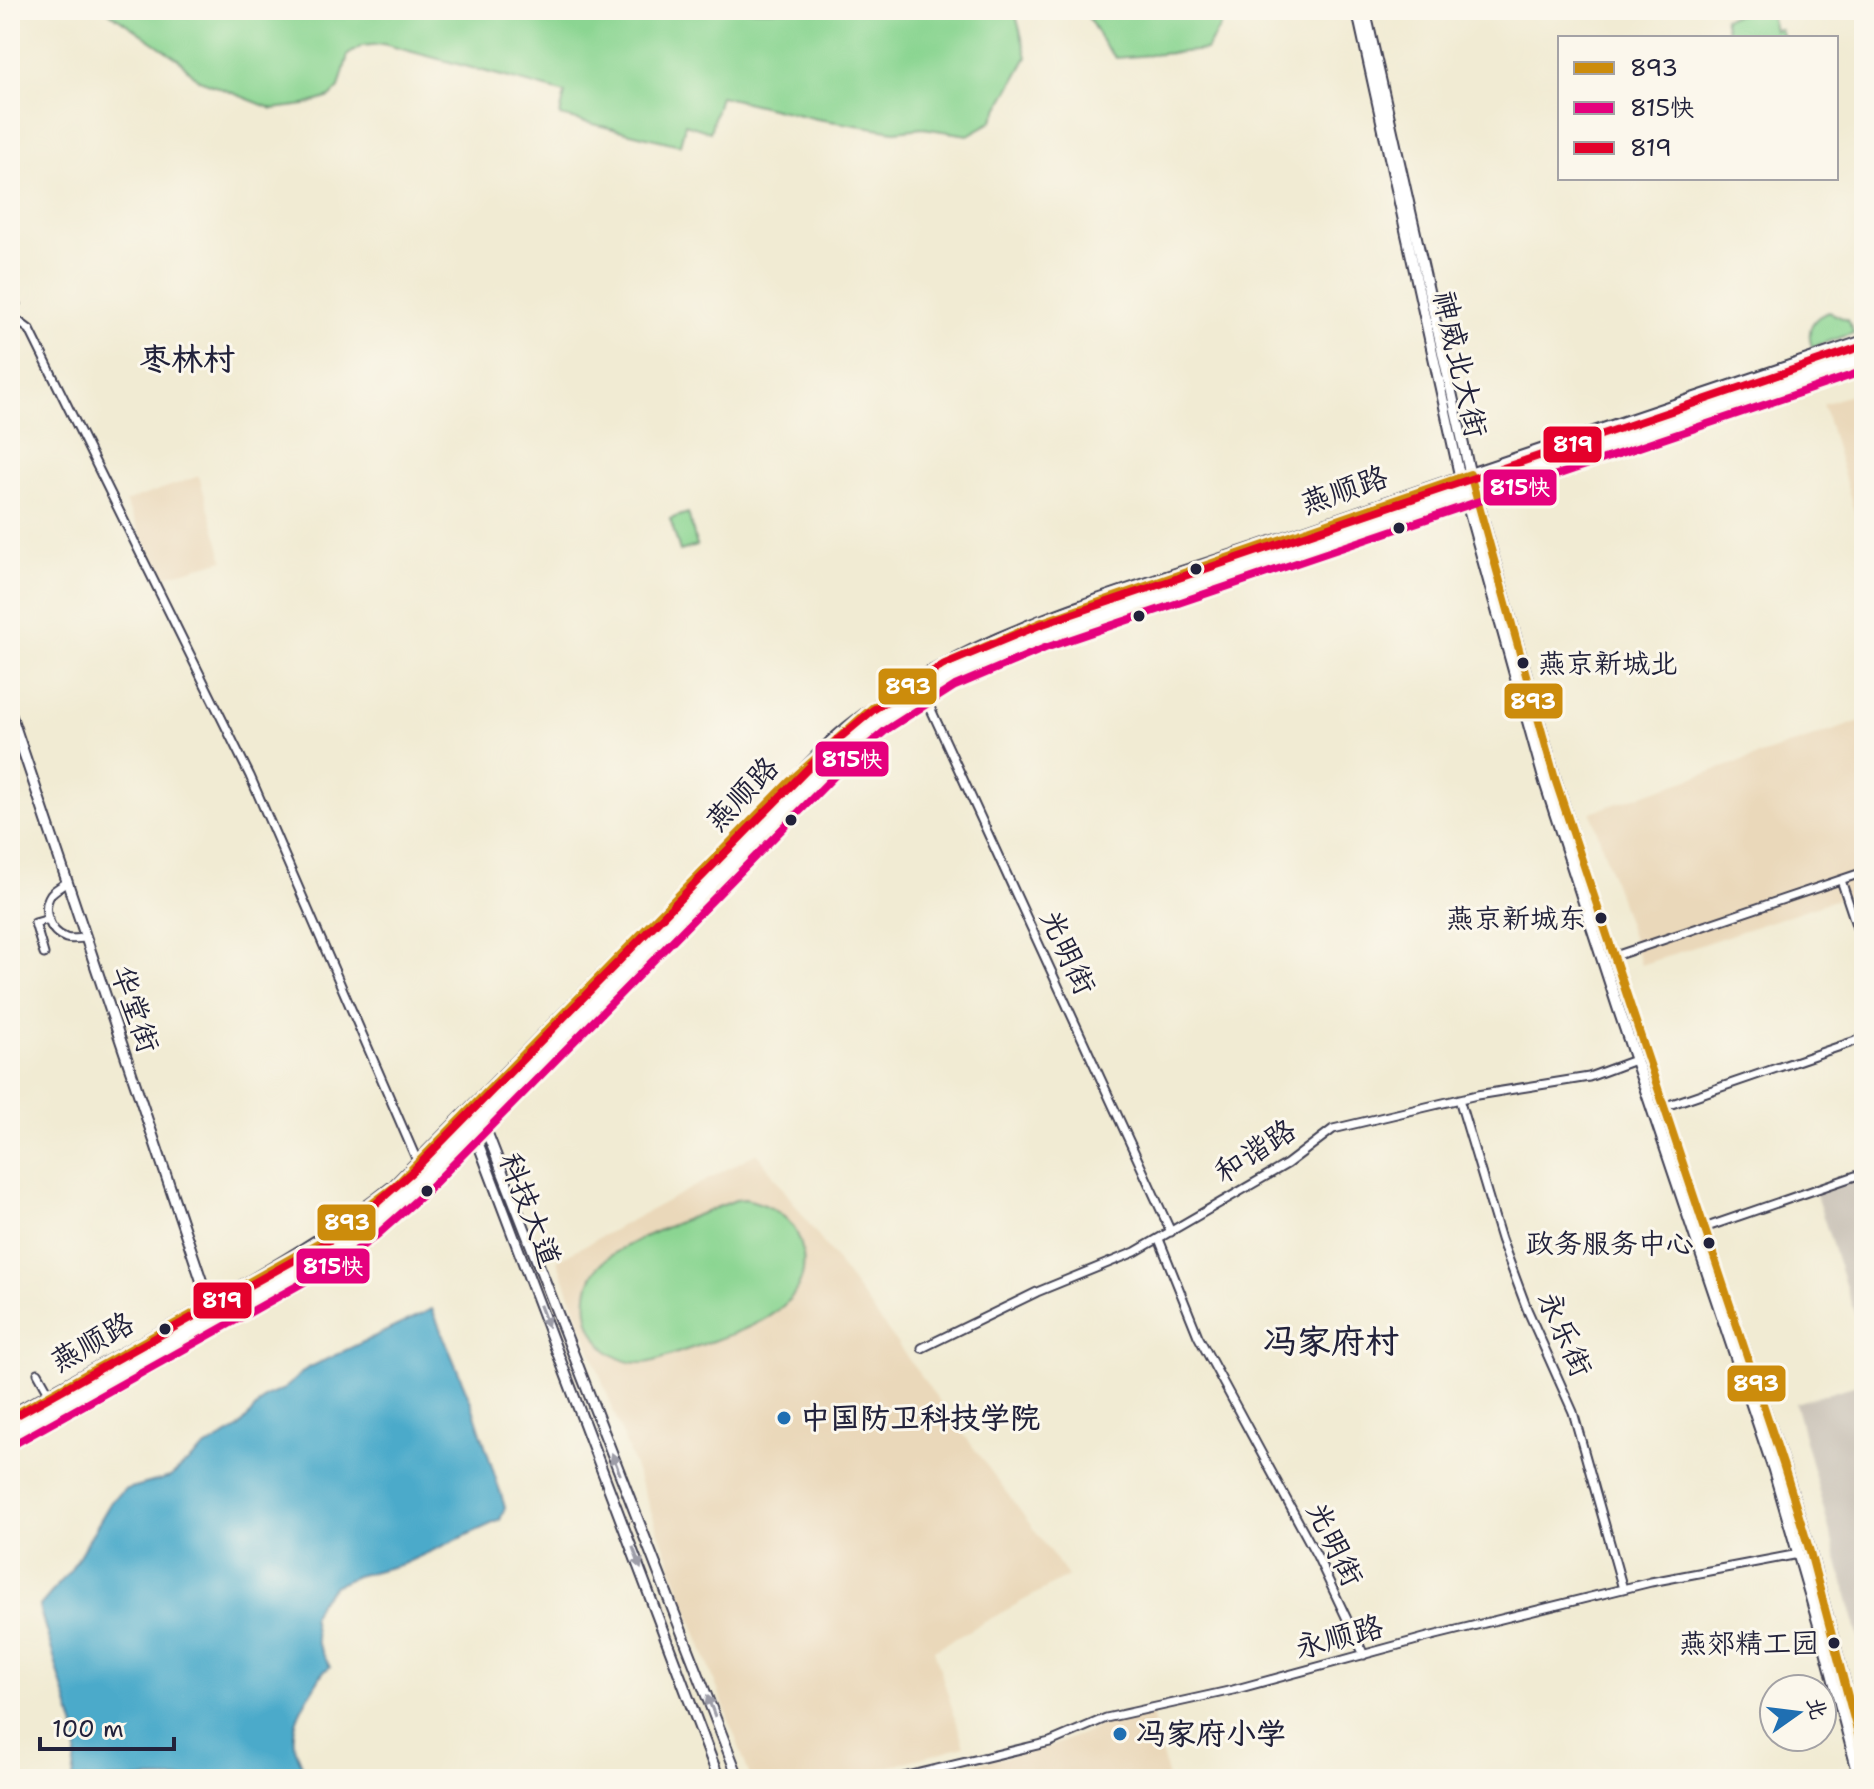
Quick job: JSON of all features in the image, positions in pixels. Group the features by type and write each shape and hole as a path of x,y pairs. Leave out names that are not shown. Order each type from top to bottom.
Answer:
{"main road":[{"name":"燕顺路","path":"10,1433 334,1252 369,1226 421,1180 474,1118 789,782 872,708 945,664 1042,622 1864,342"},
{"name":"燕顺路","path":"10,1417 325,1239 383,1196 474,1118 797,793 879,720 949,675 1041,637 1864,358"},
{"name":"神威北大街","path":"1465,476 1545,782 1635,1060 1774,1470 1860,1779"},
{"name":"神威北大街","path":"1468,491 1612,957 1788,1481 1864,1757"}],"street":[{"name":"神威北大街","path":"1357,10 1465,476"},
{"name":"神威北大街","path":"1365,10 1465,476"},
{"path":"10,315 30,330 250,776 418,1163"},
{"name":"光明街","path":"923,692 1171,1232"},
{"name":"华堂街","path":"10,712 209,1307 216,1320"},
{"path":"1612,957 1864,872"},
{"path":"1841,880 1864,949"},
{"path":"67,882 52,893 46,910 52,928 67,939 85,938"},
{"path":"44,954 35,923 49,919"},
{"path":"1663,1107 1864,1038"},
{"name":"和谐路","path":"922,1348 1016,1302 1135,1252 1287,1164 1333,1129 1459,1099 1589,1077 1635,1060"},
{"name":"永乐街","path":"1459,1099 1501,1239 1527,1309 1573,1412 1623,1589"},
{"name":"科技大道","path":"474,1118 719,1779"},
{"name":"科技大道","path":"474,1118 739,1779"},
{"path":"1704,1228 1864,1173"},
{"name":"光明街","path":"1159,1239 1198,1336 1317,1556 1364,1655"},
{"path":"38,1373 57,1407"},
{"name":"永顺路","path":"895,1779 1050,1742 1106,1718 1233,1690 1623,1589 1799,1554"}],"shaded area":[{"path":"1864,390 1864,545 1823,404"},
{"path":"199,476 224,560 162,577 125,502"},
{"path":"1864,720 1864,890 1641,965 1591,812"},
{"name":"中国防卫科技学院","path":"757,1153 1068,1576 934,1650 964,1746 844,1779 751,1779 557,1260"},
{"path":"1864,1176 1864,1343 1815,1192"},
{"name":"燕郊精工园","path":"1864,1383 1864,1658 1795,1403"},
{"name":"冯家府小学","path":"1152,1714 1168,1779 978,1779 975,1764 1052,1746 1112,1721"}],"green space":[{"path":"106,10 1011,10 1016,15 1027,57 991,122 968,135 923,128 895,131 817,119 720,96 710,132 685,124 680,145 560,116 565,93 383,44 362,46 348,55 339,88 330,97 305,105 273,109 197,79 178,59"},
{"path":"1084,10 1230,10 1206,50 1116,58 1105,46"},
{"path":"1769,10 1774,30 1780,29 1782,36 1728,36 1724,18"},
{"path":"1829,312 1847,320 1854,333 1812,347 1812,325 1818,317"},
{"path":"688,513 697,546 680,551 670,519"},
{"path":"745,1199 763,1204 786,1218 800,1241 804,1267 797,1288 784,1305 742,1330 654,1361 626,1361 601,1344 592,1330 586,1300 596,1270 639,1239"}],"water":[{"path":"432,1309 471,1402 505,1507 500,1520 403,1564 356,1576 334,1586 318,1602 312,1616 317,1643 330,1667 323,1672 308,1697 296,1724 294,1743 303,1769 303,1779 73,1779 77,1748 75,1728 39,1607 70,1571 111,1502 124,1490 170,1477 206,1447 238,1429 265,1397 284,1389 306,1369"}],"transit line":[{"name":"819","path":"10,1419 327,1242 361,1217 413,1171 829,747 873,710 943,665 1037,626 1860,347"},
{"name":"815快","path":"16,1443 340,1262 377,1235 430,1188 846,764 886,730 955,686 1045,648 1864,371"},
{"name":"893","path":"10,1417 325,1239 394,1187 789,782 872,708 945,664 1042,622 1470,474 1555,779 1784,1467 1810,1552 1864,1757"}],"place":[{"name":"燕京新城北","path":"1523,663"},
{"name":"燕京新城东","path":"1601,918"},
{"name":"政务服务中心","path":"1709,1243"},
{"name":"中国防卫科技学院","path":"784,1418"},
{"name":"燕郊精工园","path":"1834,1643"},
{"name":"冯家府小学","path":"1120,1734"}],"district":[{"name":"枣林村","path":"187,359"},
{"name":"冯家府村","path":"1331,1341"}]}
